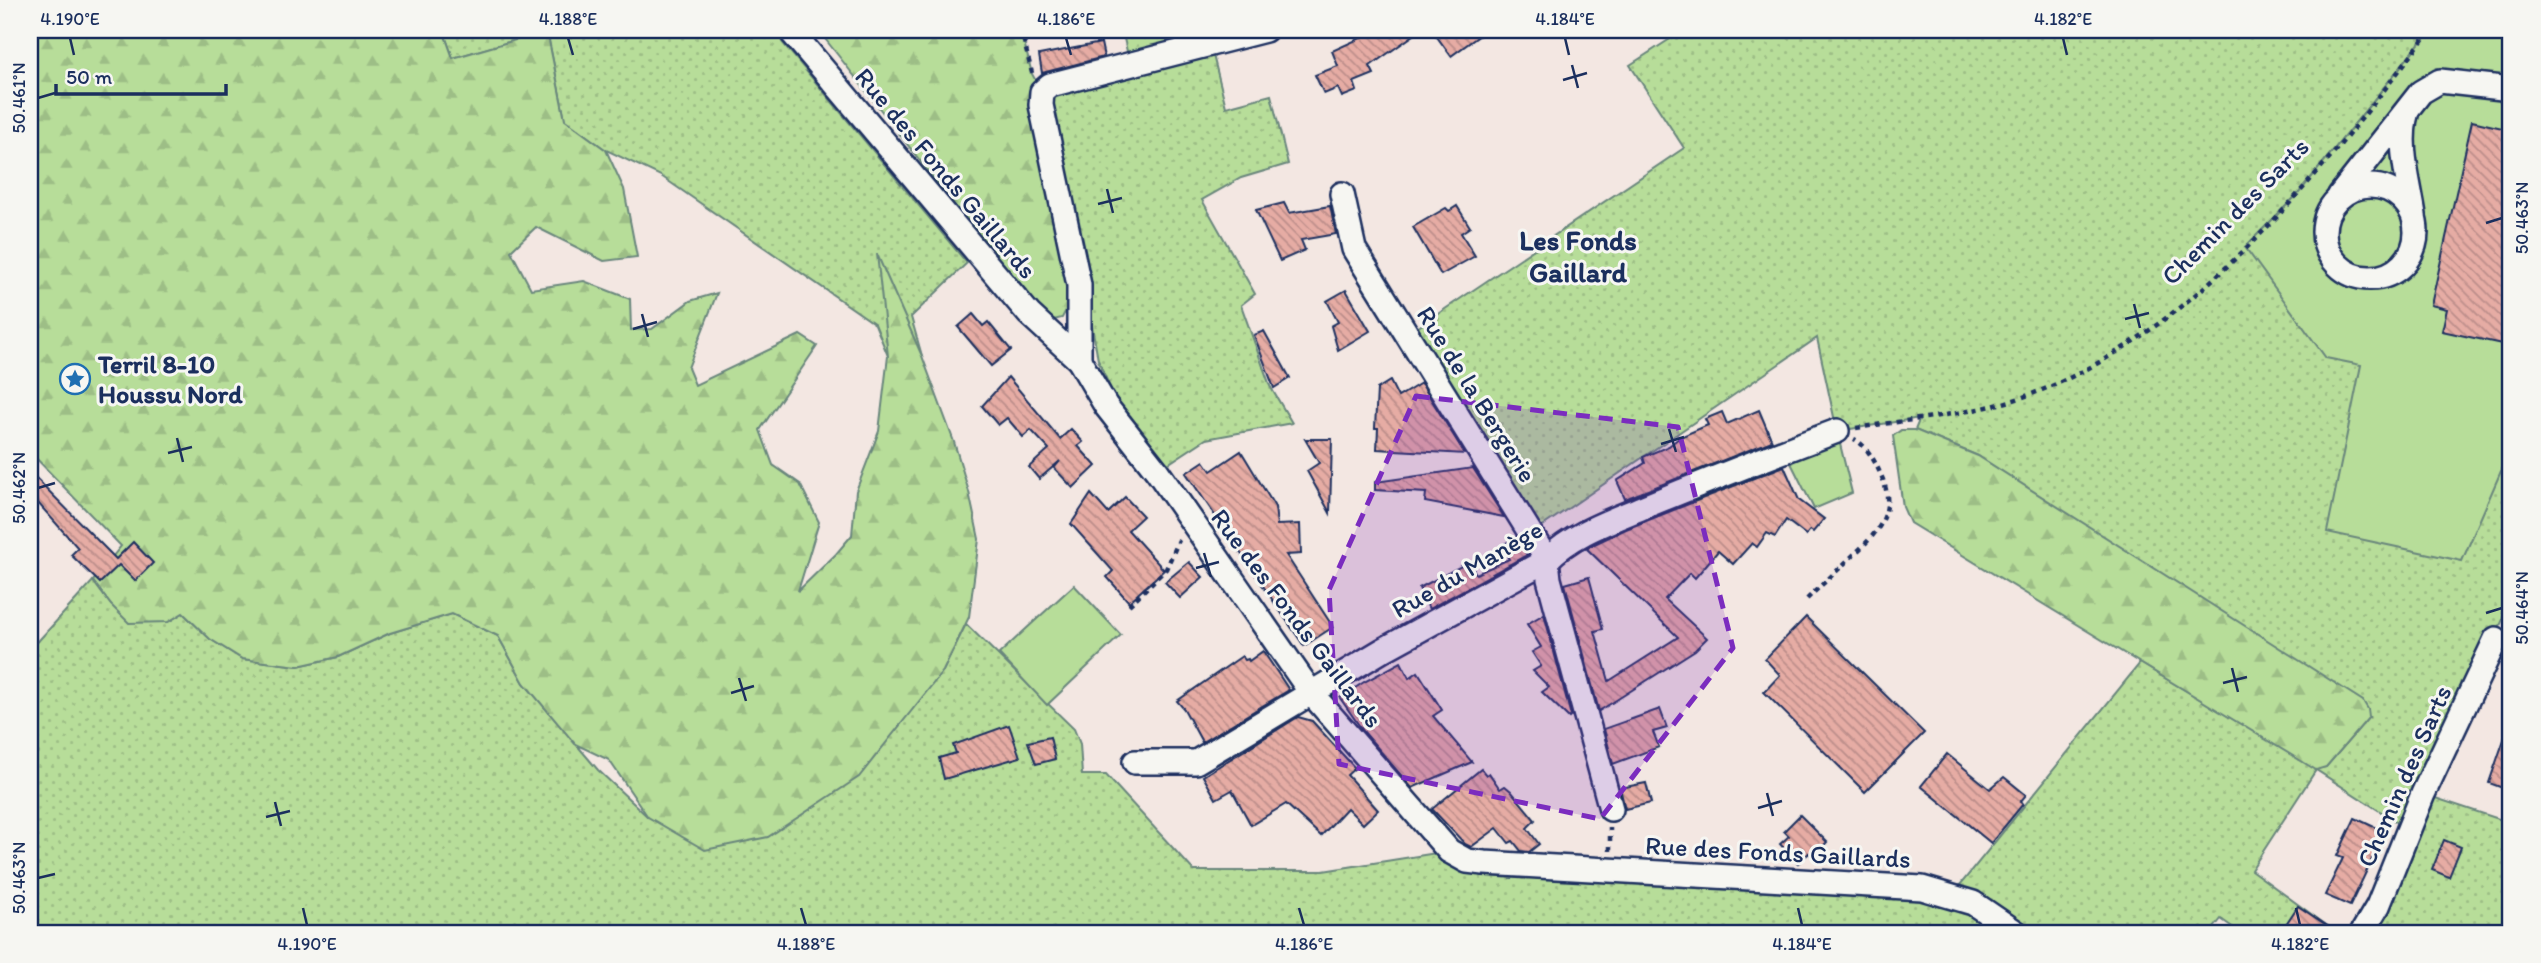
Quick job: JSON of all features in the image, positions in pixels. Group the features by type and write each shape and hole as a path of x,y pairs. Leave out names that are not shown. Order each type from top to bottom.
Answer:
{"street":[{"name":"Rue des Fonds Gaillards","path":"790,30 1021,305 1079,360 1106,406 1157,471 1312,694 1449,851 1467,861 1484,863 1922,888 1973,903 2017,933"},
{"path":"1079,360 1079,285 1041,104 1042,92 1049,85 1265,30"},
{"path":"2409,106 2402,128 2402,144 2415,240 2410,254 2401,266 2389,274 2375,278 2360,277 2346,272 2327,250 2325,220 2331,206 2409,106 2421,92 2440,81 2511,89"},
{"path":"2331,206 2342,195 2356,188 2379,188 2400,198 2410,210 2415,225"},
{"name":"Rue de la Bergerie","path":"1342,194 1354,249 1547,559 1549,579 1611,809"},
{"name":"Rue du Manège","path":"1135,762 1196,762 1383,650 1547,559 1559,548 1598,526 1838,431"},
{"name":"Chemin des Sarts","path":"2362,933 2378,906 2423,794 2496,639"}],"path":[{"path":"1021,30 1032,74 1042,92"},
{"name":"Chemin des Sarts","path":"1838,431 1980,410 2040,391 2086,370 2132,343 2227,265 2299,193 2430,30"},
{"path":"1807,599 1875,535 1888,504 1887,487 1874,461 1859,441 1838,431"},
{"path":"1129,605 1166,569 1178,541 1193,526"},
{"path":"1609,871 1611,809"}],"highlighted area":[{"path":"1416,396 1678,427 1733,648 1600,819 1339,764 1329,590"}],"green space":[{"path":"30,30 443,30 453,58 547,31 565,120 606,150 624,189 637,257 604,261 536,227 511,251 531,289 584,281 630,299 631,330 652,329 690,301 717,293 688,368 695,385 800,335 817,346 760,430 773,465 800,484 819,522 798,591 852,535 856,491 879,431 888,356 877,254 922,356 954,442 979,539 969,617 943,671 859,777 768,837 705,850 648,817 609,760 575,744 524,683 498,636 452,614 390,633 338,657 298,666 242,659 210,639 183,613 168,622 129,623 93,581 121,546 30,452"},
{"path":"443,30 793,30 782,42 967,263 911,317 922,356 888,356 875,324 661,176 606,150 565,120 547,31 453,58"},
{"path":"818,30 1021,30 1032,74 1042,92 1079,285 1062,318 1050,321 1043,317"},
{"path":"1122,30 1225,30 1210,43 1226,107 1271,95 1288,164 1241,178 1202,200 1255,294 1241,305 1270,386 1292,423 1206,439 1157,471 1115,399 1098,360 1089,309 1079,285 1050,85 1130,64"},
{"path":"1684,30 2430,30 2299,193 2245,247 2361,365 2511,448 2511,602 2423,794 2511,823 2511,933 2389,933 2367,926 2409,830 2316,770 2251,870 2337,933 2241,933 2221,919 2210,933 30,933 30,650 93,581 111,605 168,622 183,613 210,639 242,659 298,666 338,657 390,633 452,614 498,636 524,683 598,770 648,817 943,671 966,624 1074,729 1080,744 1082,775 1106,775 1194,871 1323,871 1449,851 1952,895 2140,663 2316,769 2326,767 2369,717 1978,456 1915,430 1920,418 1837,431 1817,338 1531,534 1408,334 1684,148 1630,65"},
{"path":"2430,30 2511,30 2511,448 2462,561 2327,532 2361,365 2326,358 2245,247 2299,193"},
{"path":"1901,430 1915,430 1978,456 2363,701 2369,717 2326,767 2316,770 1910,523 1903,507 1893,436"},
{"path":"1839,440 1852,493 1814,509 1789,459"},
{"path":"1074,585 1121,635 1047,705 999,654"}],"building":[{"path":"1372,30 1421,30 1370,66 1374,74 1354,82 1357,91 1342,97 1338,88 1324,94 1315,75 1338,66 1332,51"},
{"path":"1432,30 1487,30 1451,56"},
{"path":"1101,43 1104,57 1042,73 1039,55"},
{"path":"2472,121 2511,130 2511,346 2442,331 2447,309 2431,305"},
{"path":"1284,203 1289,213 1330,206 1336,234 1301,240 1305,250 1280,261 1256,210"},
{"path":"1457,206 1470,227 1461,233 1475,256 1441,275 1413,227 1446,208 1449,211"},
{"path":"1346,290 1370,331 1338,350 1331,326 1338,322 1327,301"},
{"path":"973,314 983,326 988,322 1011,350 991,366 958,327"},
{"path":"1264,331 1290,378 1274,388 1254,335"},
{"path":"1008,377 1060,439 1071,429 1083,442 1078,446 1096,466 1073,488 1054,468 1060,461 1039,479 1029,467 1049,449 1031,430 1023,437 1007,418 998,425 982,406"},
{"path":"1390,381 1398,397 1421,383 1465,454 1377,449 1377,389"},
{"path":"1759,410 1772,441 1625,499 1617,481 1645,463 1643,457 1708,425 1705,419 1722,412 1727,424"},
{"path":"1305,439 1332,439 1330,513 1307,471 1319,463"},
{"path":"1241,451 1275,507 1277,525 1300,524 1301,554 1286,555 1333,627 1304,646 1186,473 1204,461 1211,471"},
{"path":"1784,466 1799,500 1824,519 1813,532 1810,530 1806,535 1786,520 1775,537 1767,533 1757,547 1752,543 1733,564 1718,551 1695,578 1690,573 1665,599 1707,638 1695,650 1599,711 1565,584 1589,577 1603,629 1595,631 1609,681 1678,637 1586,548 1626,529"},
{"path":"1473,468 1504,517 1425,502 1426,493 1375,490 1375,482"},
{"path":"30,472 116,559 133,542 153,563 135,581 119,565 100,583 71,555 78,548 30,494"},
{"path":"1091,494 1108,513 1125,497 1143,516 1128,530 1164,570 1129,602 1107,577 1113,571 1071,524"},
{"path":"1516,537 1527,555 1429,609 1419,588 1469,562 1476,574 1509,559 1501,546"},
{"path":"1189,562 1203,577 1180,598 1165,582"},
{"path":"1544,614 1571,716 1569,718 1542,692 1549,687 1533,671 1541,666 1532,652 1541,647 1527,624"},
{"path":"1806,617 1924,733 1865,792 1764,692 1780,675 1765,659"},
{"path":"1263,651 1289,690 1202,742 1177,701 1242,656 1249,661"},
{"path":"1401,662 1409,678 1418,672 1442,710 1433,716 1472,762 1412,788 1363,731 1340,698"},
{"path":"1660,709 1667,728 1653,732 1659,747 1613,764 1604,729"},
{"path":"1298,717 1312,721 1355,768 1347,775 1378,810 1363,824 1347,808 1321,836 1286,804 1251,825 1232,790 1216,799 1203,776"},
{"path":"1009,725 1020,757 944,779 939,758 956,753 953,745"},
{"path":"2508,728 2511,728 2511,791 2489,783"},
{"path":"1050,737 1055,759 1036,764 1028,742"},
{"path":"1947,754 1990,789 2004,777 2026,795 2020,802 2023,804 1991,843 1921,786"},
{"path":"1481,769 1486,775 1489,773 1500,789 1505,786 1511,791 1535,820 1527,828 1539,844 1529,852 1521,851 1513,841 1509,843 1497,828 1471,847 1432,809"},
{"path":"1646,783 1651,803 1625,809 1620,788"},
{"path":"1800,815 1827,842 1813,857 1809,853 1798,863 1780,844 1789,836 1784,831"},
{"path":"2355,818 2385,832 2350,906 2325,895 2343,858 2337,856"},
{"path":"2444,840 2461,847 2449,877 2432,870"},
{"path":"2298,906 2338,933 2280,933"}],"place":[{"name":"Terril 8-10 Houssu Nord","path":"75,379"}],"district":[{"name":"Les Fonds Gaillard","path":"1578,256"}]}
